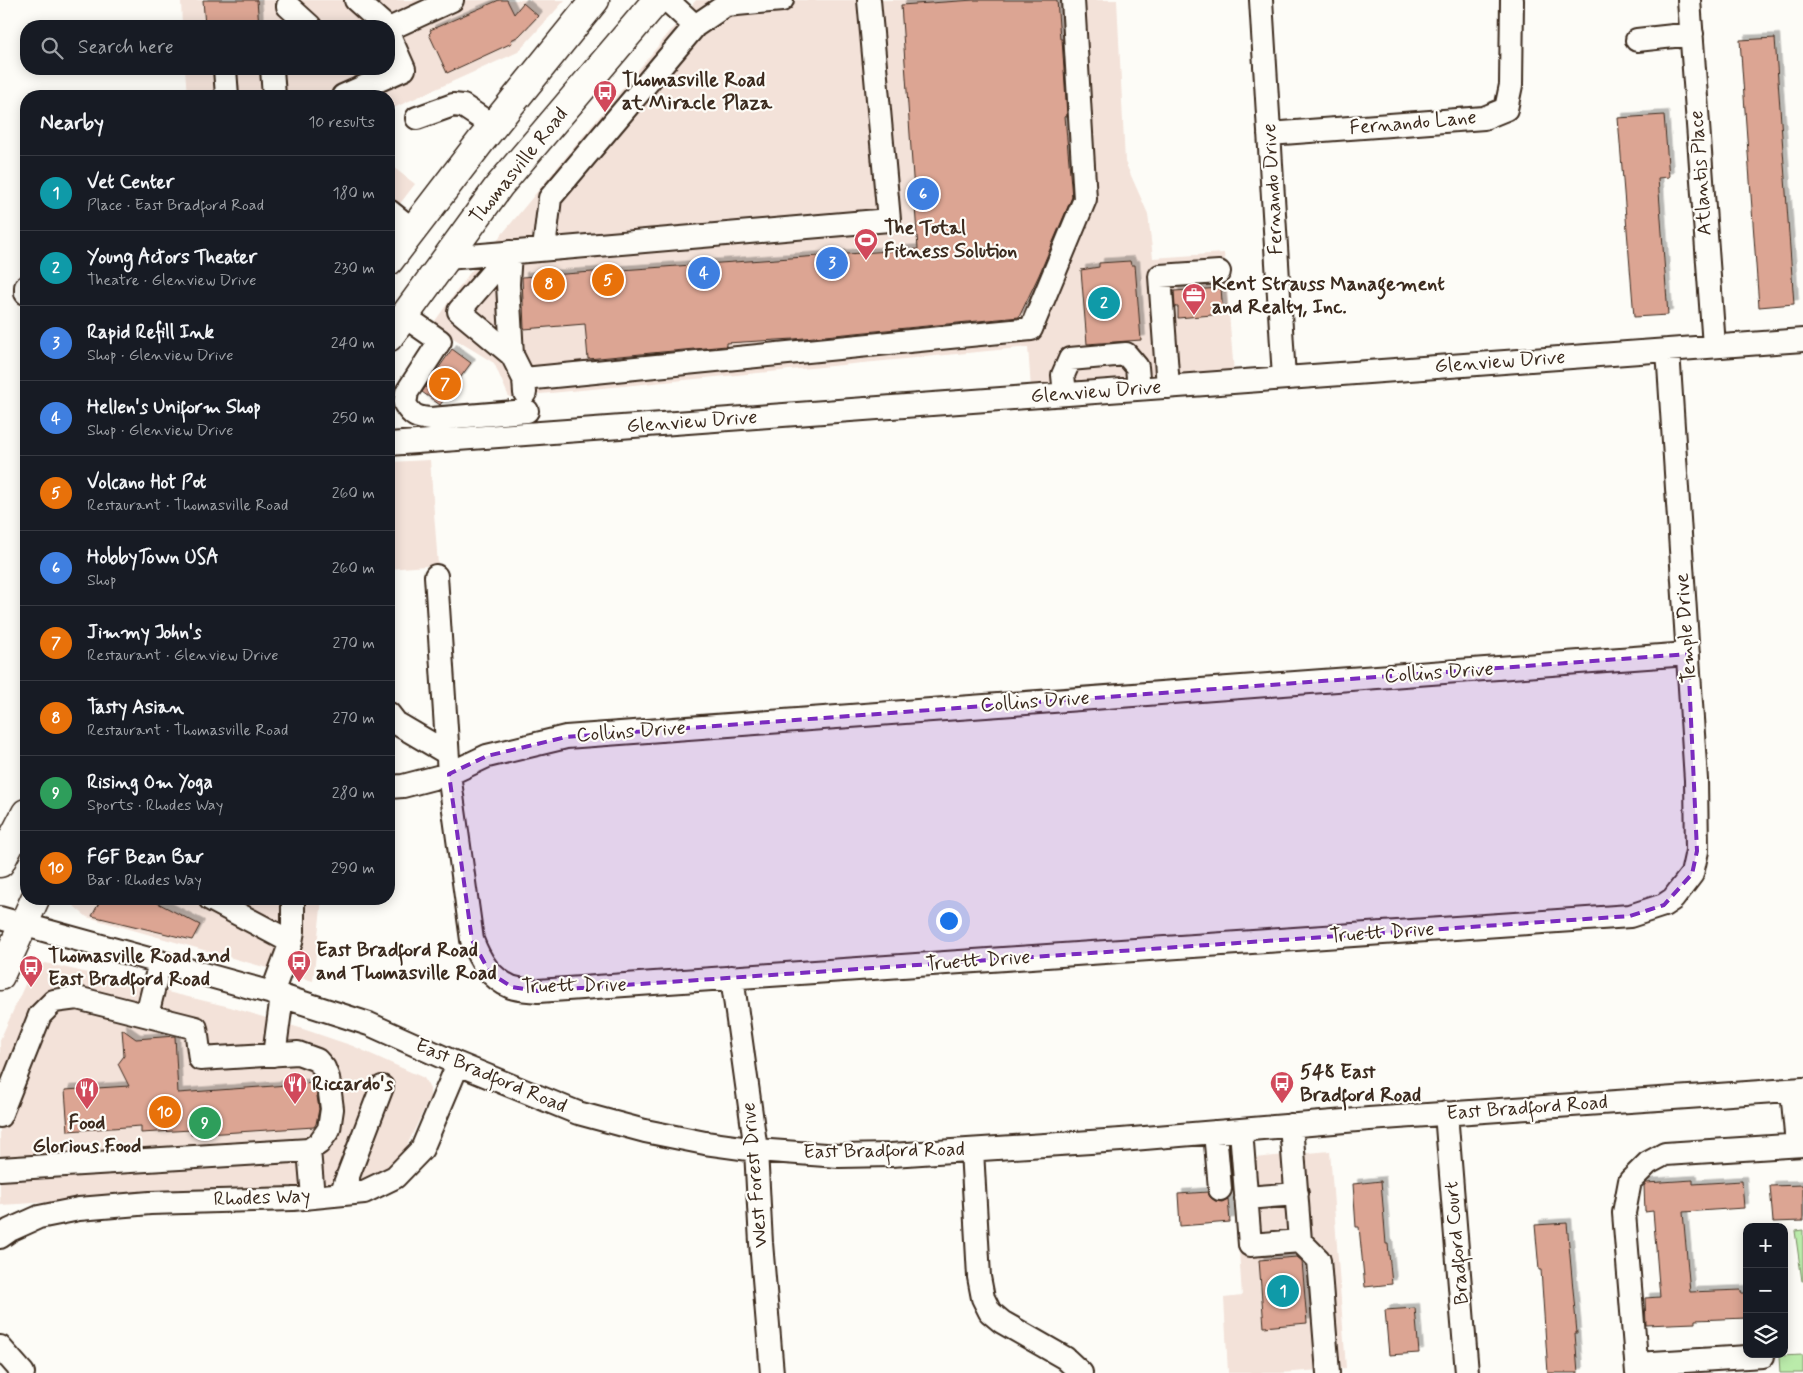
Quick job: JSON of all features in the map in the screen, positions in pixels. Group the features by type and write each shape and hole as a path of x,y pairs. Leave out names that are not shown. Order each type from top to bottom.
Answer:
{"main road":[{"path":"395,253 493,126 595,0"},
{"name":"Thomasville Road","path":"397,326 499,186 656,0"},
{"path":"413,230 447,258"},
{"path":"0,863 20,824"},
{"path":"0,976 11,921 28,905"}],"street":[{"path":"356,0 378,20"},
{"path":"667,0 695,26"},
{"path":"544,249 550,198 695,26 726,5 782,0"},
{"path":"447,258 890,220 870,0"},
{"path":"524,379 1031,329 1085,199 1073,0"},
{"name":"Fernando Drive","path":"1261,0 1284,378"},
{"name":"Fernando Lane","path":"1269,134 1484,118 1506,109 1511,85 1512,0"},
{"name":"Atlantis Place","path":"1689,0 1714,346"},
{"path":"395,26 448,1"},
{"path":"287,11 301,20"},
{"path":"1638,40 1692,34"},
{"path":"395,49 404,69 395,71"},
{"path":"225,75 226,90"},
{"path":"272,75 274,90"},
{"path":"349,90 362,77"},
{"path":"417,118 453,104 463,106 493,126"},
{"path":"395,216 413,230"},
{"path":"510,252 459,311 512,355"},
{"path":"510,252 508,284 512,355 524,379 529,434"},
{"path":"1168,387 1160,276 1219,272"},
{"path":"397,326 440,341 407,392 405,404 410,414 416,418 431,419 527,411"},
{"name":"Glenview Drive","path":"395,444 1803,340"},
{"name":"Temple Drive","path":"1668,350 1696,780 1697,851 1692,874 1673,899"},
{"path":"1065,394 1063,375 1070,359 1126,354 1137,367 1139,389"},
{"name":"Truett Drive","path":"436,576 448,763 472,940 479,959 490,973 512,987 538,991 1630,916 1664,905 1673,899"},
{"name":"Collins Drive","path":"395,787 403,786 448,763 487,756 566,737 1688,654"},
{"path":"395,722 448,763"},
{"path":"228,905 291,942"},
{"path":"274,1055 277,994 293,931 293,905"},
{"name":"East Bradford Road","path":"11,921 277,994 369,1024 458,1064 578,1113 671,1136 756,1150 839,1156 891,1155 1797,1089"},
{"path":"146,1015 160,962"},
{"name":"West Forest Drive","path":"732,978 756,1150 761,1243 772,1373"},
{"path":"0,1116 40,1014 54,1001 77,998 196,1028 200,1059 298,1054 317,1060 324,1068 328,1078 332,1109 329,1129 320,1143 309,1150 0,1169"},
{"name":"Rhodes Way","path":"0,1237 10,1230 38,1217 79,1209 160,1203 313,1197 364,1192 395,1177 422,1149 458,1064"},
{"path":"340,1194 382,1087"},
{"path":"1744,1358 1637,1369 1624,1214 1630,1181 1640,1169 1665,1154 1800,1145 1797,1089"},
{"name":"Bradford Court","path":"1446,1114 1467,1373"},
{"path":"1291,1125 1300,1241 1319,1260 1328,1373"},
{"path":"1240,1130 1250,1245 1300,1241"},
{"path":"1215,1132 1220,1189"},
{"path":"309,1150 313,1197"},
{"path":"972,1150 978,1277 983,1298 990,1312 1002,1322 1065,1358 1081,1373"},
{"path":"1246,1198 1296,1194"},
{"path":"0,1347 23,1373"}],"highlighted area":[{"path":"1688,654 1697,851 1692,874 1664,905 1630,916 538,991 512,987 490,973 472,940 449,774 487,756 566,737"}],"shaded area":[{"path":"181,0 565,0 518,52 395,107 395,90 187,90 185,75 395,75 395,20 182,20"},
{"path":"696,0 1117,0 1125,162 1148,214 1153,258 1224,253 1234,373 1031,389 1028,347 509,397 494,363 432,325 469,274"},
{"path":"395,169 415,184 395,210"},
{"path":"430,460 438,565 395,569 395,462"},
{"path":"74,905 321,905 313,981 87,917"},
{"path":"46,963 230,1007 353,1046 424,1078 430,1089 430,1097 403,1154 386,1169 368,1178 295,1188 0,1205 0,1040 27,980 36,966"},
{"path":"1330,1151 1346,1368 1280,1373 1228,1373 1224,1298 1242,1296 1233,1160"}],"green space":[{"path":"1803,1230 1803,1281 1802,1281 1795,1231"},
{"path":"1803,1355 1803,1373 1780,1373 1779,1358 1788,1358 1788,1356"}],"building":[{"path":"203,0 257,0 259,20 205,20"},
{"path":"499,0 507,0 514,14 523,3 538,16 519,36 511,40 512,43 447,73 429,34 430,30"},
{"path":"974,0 1057,0 1060,39 1062,39 1067,116 1065,116 1072,197 1019,317 794,339 726,343 726,346 588,359 585,324 524,329 522,277 918,249 901,5"},
{"path":"1775,38 1794,304 1759,307 1740,40"},
{"path":"1664,115 1669,177 1658,178 1668,315 1634,317 1618,118"},
{"path":"1130,261 1131,265 1135,265 1141,340 1087,344 1081,270 1099,267 1099,263"},
{"path":"1221,288 1223,314 1178,318 1178,307 1175,307 1174,291"},
{"path":"452,349 471,363 440,405 422,392"},
{"path":"98,905 162,905 200,925 192,940 92,916"},
{"path":"122,1029 136,1039 175,1036 178,1093 315,1083 319,1109 316,1124 314,1127 191,1135 191,1130 141,1133 141,1126 68,1131 65,1090 129,1086 118,1064 124,1056"},
{"path":"1693,1180 1693,1184 1742,1181 1744,1208 1683,1212 1690,1292 1741,1290 1741,1293 1743,1293 1743,1318 1695,1320 1695,1323 1646,1325 1645,1298 1660,1297 1653,1211 1645,1212 1644,1186 1646,1183"},
{"path":"1381,1181 1386,1244 1388,1244 1392,1284 1365,1287 1359,1227 1356,1227 1353,1184"},
{"path":"1803,1185 1803,1221 1773,1222 1770,1186"},
{"path":"1208,1192 1215,1201 1222,1202 1228,1199 1230,1222 1180,1226 1178,1194"},
{"path":"1567,1223 1577,1333 1575,1333 1578,1373 1548,1373 1541,1270 1539,1270 1535,1225"},
{"path":"1297,1257 1302,1261 1307,1323 1264,1327 1259,1260"},
{"path":"1415,1308 1419,1353 1389,1355 1385,1310"}],"place":[{"name":"Thomasville Road at Miracle Plaza","path":"605,113"},
{"name":"HobbyTown USA","path":"923,194"},
{"name":"The Total Fitness Solution","path":"866,261"},
{"name":"Rapid Refill Ink","path":"832,263"},
{"name":"Hellen's Uniform Shop","path":"704,273"},
{"name":"Volcano Hot Pot","path":"608,280"},
{"name":"Tasty Asian","path":"549,284"},
{"name":"Young Actors Theater","path":"1104,303"},
{"name":"Kent Strauss Management and Realty, Inc.","path":"1194,316"},
{"name":"Jimmy John's","path":"445,384"},
{"name":"East Bradford Road and Thomasville Road","path":"299,983"},
{"name":"Thomasville Road and East Bradford Road","path":"31,988"},
{"name":"548 East Bradford Road","path":"1282,1104"},
{"name":"Riccardo's","path":"295,1105"},
{"name":"Food Glorious Food","path":"87,1110"},
{"name":"FGF Bean Bar","path":"165,1112"},
{"name":"Rising Om Yoga","path":"205,1123"},
{"name":"Vet Center","path":"1283,1291"}]}
